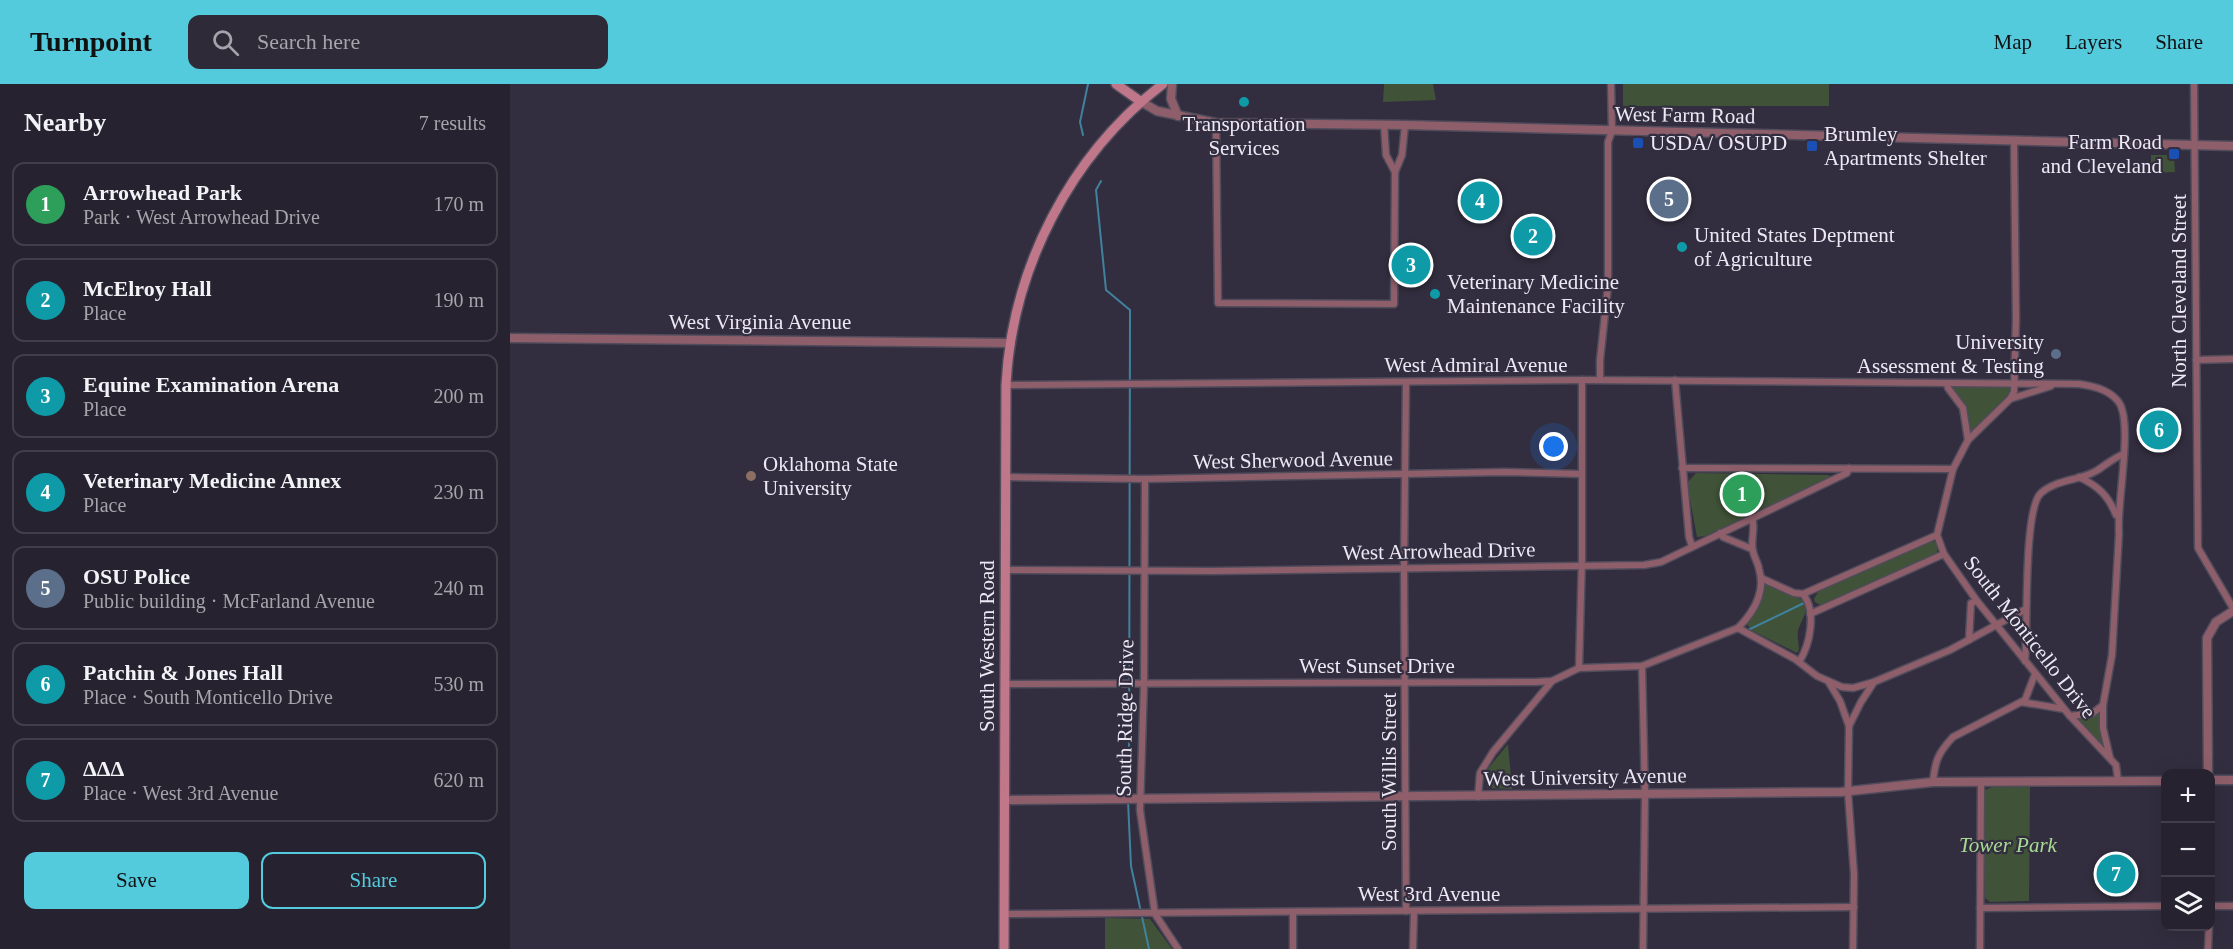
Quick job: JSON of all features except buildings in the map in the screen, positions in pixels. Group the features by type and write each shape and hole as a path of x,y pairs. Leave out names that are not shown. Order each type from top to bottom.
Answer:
{"main road":[{"path":"1116,84 1140,101"},
{"name":"South Western Road","path":"1004,949 1006,385 1011,343 1019,302 1032,260 1067,190 1081,167 1099,145 1140,101 1163,84"}],"street":[{"path":"1172,84 1171,99 1178,116"},
{"path":"1600,380 1608,286 1608,142 1612,131 1611,84"},
{"name":"North Cleveland Street","path":"2194,84 2198,548 2233,610"},
{"name":"West Farm Road","path":"1140,101 1157,111 1216,123 1384,124 2233,146"},
{"path":"1216,123 1218,303 1394,304 1395,172 1402,155 1405,125"},
{"path":"1384,124 1386,155 1395,172"},
{"path":"1761,578 1794,593 1803,594 1937,535 1953,469 1968,440 2010,399 2014,392 2016,313 2014,140"},
{"name":"West Virginia Avenue","path":"510,338 991,341 1011,343"},
{"path":"2196,360 2233,359"},
{"path":"1579,668 1582,380"},
{"name":"West Admiral Avenue","path":"1006,385 1582,380 2014,383"},
{"path":"1676,380 1682,468 1689,537 1692,546"},
{"name":"South Willis Street","path":"1406,382 1404,567 1406,911"},
{"path":"2014,383 2079,384 2096,387 2119,401 2123,411 2125,436 2117,517 2119,533 2112,655 2103,705 2103,728 2110,758"},
{"path":"1947,384 1963,408 1968,440"},
{"path":"2010,399 2057,384"},
{"path":"2025,661 2030,542 2036,501 2041,493 2065,479 2096,471 2112,459 2124,454"},
{"path":"1682,468 1953,469"},
{"name":"West Arrowhead Drive","path":"1006,570 1144,571 1644,566 1661,562 1847,473 1849,468"},
{"name":"West Sherwood Avenue","path":"1006,477 1145,480 1406,474 1581,474"},
{"path":"2078,477 2092,483 2106,494 2117,517"},
{"name":"South Ridge Drive","path":"1145,480 1144,683 1136,800 1155,914 1178,949"},
{"path":"1752,518 1754,524 1752,549 1761,578 1760,595 1750,617 1738,628 1842,687 1853,688 1874,682 1950,650 2026,609"},
{"path":"1720,533 1723,537 1752,549"},
{"name":"South Monticello Drive","path":"1937,535 1944,554 1977,601 2064,709 2116,765 2118,781"},
{"path":"1810,614 1944,554"},
{"path":"1799,662 1803,657 1811,628 1808,601 1803,594"},
{"path":"1969,640 1971,603 1977,601"},
{"path":"2208,769 2207,638 2216,622 2233,610"},
{"name":"West Sunset Drive","path":"1005,684 1552,681 1579,668 1642,666 1738,628"},
{"path":"1642,666 1645,795 1643,949"},
{"path":"1933,782 1935,760 1953,737 2021,702 2028,696 2035,674"},
{"path":"1478,796 1480,773 1493,752 1552,681"},
{"path":"1828,681 1840,701 1849,726 1848,792 1854,873 1853,949"},
{"path":"1849,726 1874,682"},
{"path":"2021,702 2064,709"},
{"path":"2070,716 2093,713 2103,705"},
{"path":"2215,780 2233,780"},
{"name":"West University Avenue","path":"1005,800 1848,792 1933,782 2161,781"},
{"path":"1980,949 1981,782"},
{"path":"1980,908 2161,906"},
{"path":"2215,906 2233,906"},
{"name":"West 3rd Avenue","path":"1004,914 1854,907"},
{"path":"1413,949 1414,910"},
{"path":"1293,912 1293,949"},
{"path":"2208,949 2209,931"}],"green space":[{"path":"1384,84 1433,84 1436,100 1383,102"},
{"path":"1623,84 1829,84 1829,106 1623,106"},
{"path":"2151,155 2174,155 2175,172 2151,173"},
{"path":"2014,383 2014,392 1968,440 1963,408 1947,384"},
{"path":"1696,473 1828,475 1832,477 1705,536 1697,537 1687,483"},
{"path":"1930,540 1937,543 1937,554 1822,606 1815,602 1814,599 1818,592"},
{"path":"1763,583 1794,595 1801,599 1806,607 1798,631 1799,650 1797,653 1751,630 1746,623"},
{"path":"2103,705 2103,728 2110,758 2070,716 2093,713"},
{"path":"1508,744 1512,789 1487,788 1486,771"},
{"name":"Tower Park","path":"1992,787 2030,787 2029,901 1990,902 1985,898 1985,790"},
{"path":"1105,918 1150,919 1172,949 1105,949"}],"waterway":[{"path":"1083,135 1080,122 1088,84"},
{"path":"1101,181 1096,190 1106,290 1130,310 1129,795"},
{"path":"1746,631 1806,602"},
{"path":"1128,801 1131,866 1149,949"}],"place":[{"name":"Transportation Services","path":"1244,102"},
{"name":"USDA/ OSUPD","path":"1638,143"},
{"name":"Brumley Apartments Shelter","path":"1812,146"},
{"name":"Farm Road and Cleveland","path":"2174,154"},
{"name":"OSU Police","path":"1669,199"},
{"name":"Veterinary Medicine Annex","path":"1480,201"},
{"name":"McElroy Hall","path":"1533,236"},
{"name":"United States Deptment of Agriculture","path":"1682,247"},
{"name":"Equine Examination Arena","path":"1411,265"},
{"name":"Veterinary Medicine Maintenance Facility","path":"1435,294"},
{"name":"University Assessment & Testing","path":"2056,354"},
{"name":"Patchin & Jones Hall","path":"2159,430"},
{"name":"Oklahoma State University","path":"751,476"},
{"name":"Arrowhead Park","path":"1742,494"},
{"name":"ΔΔΔ","path":"2116,874"}]}
